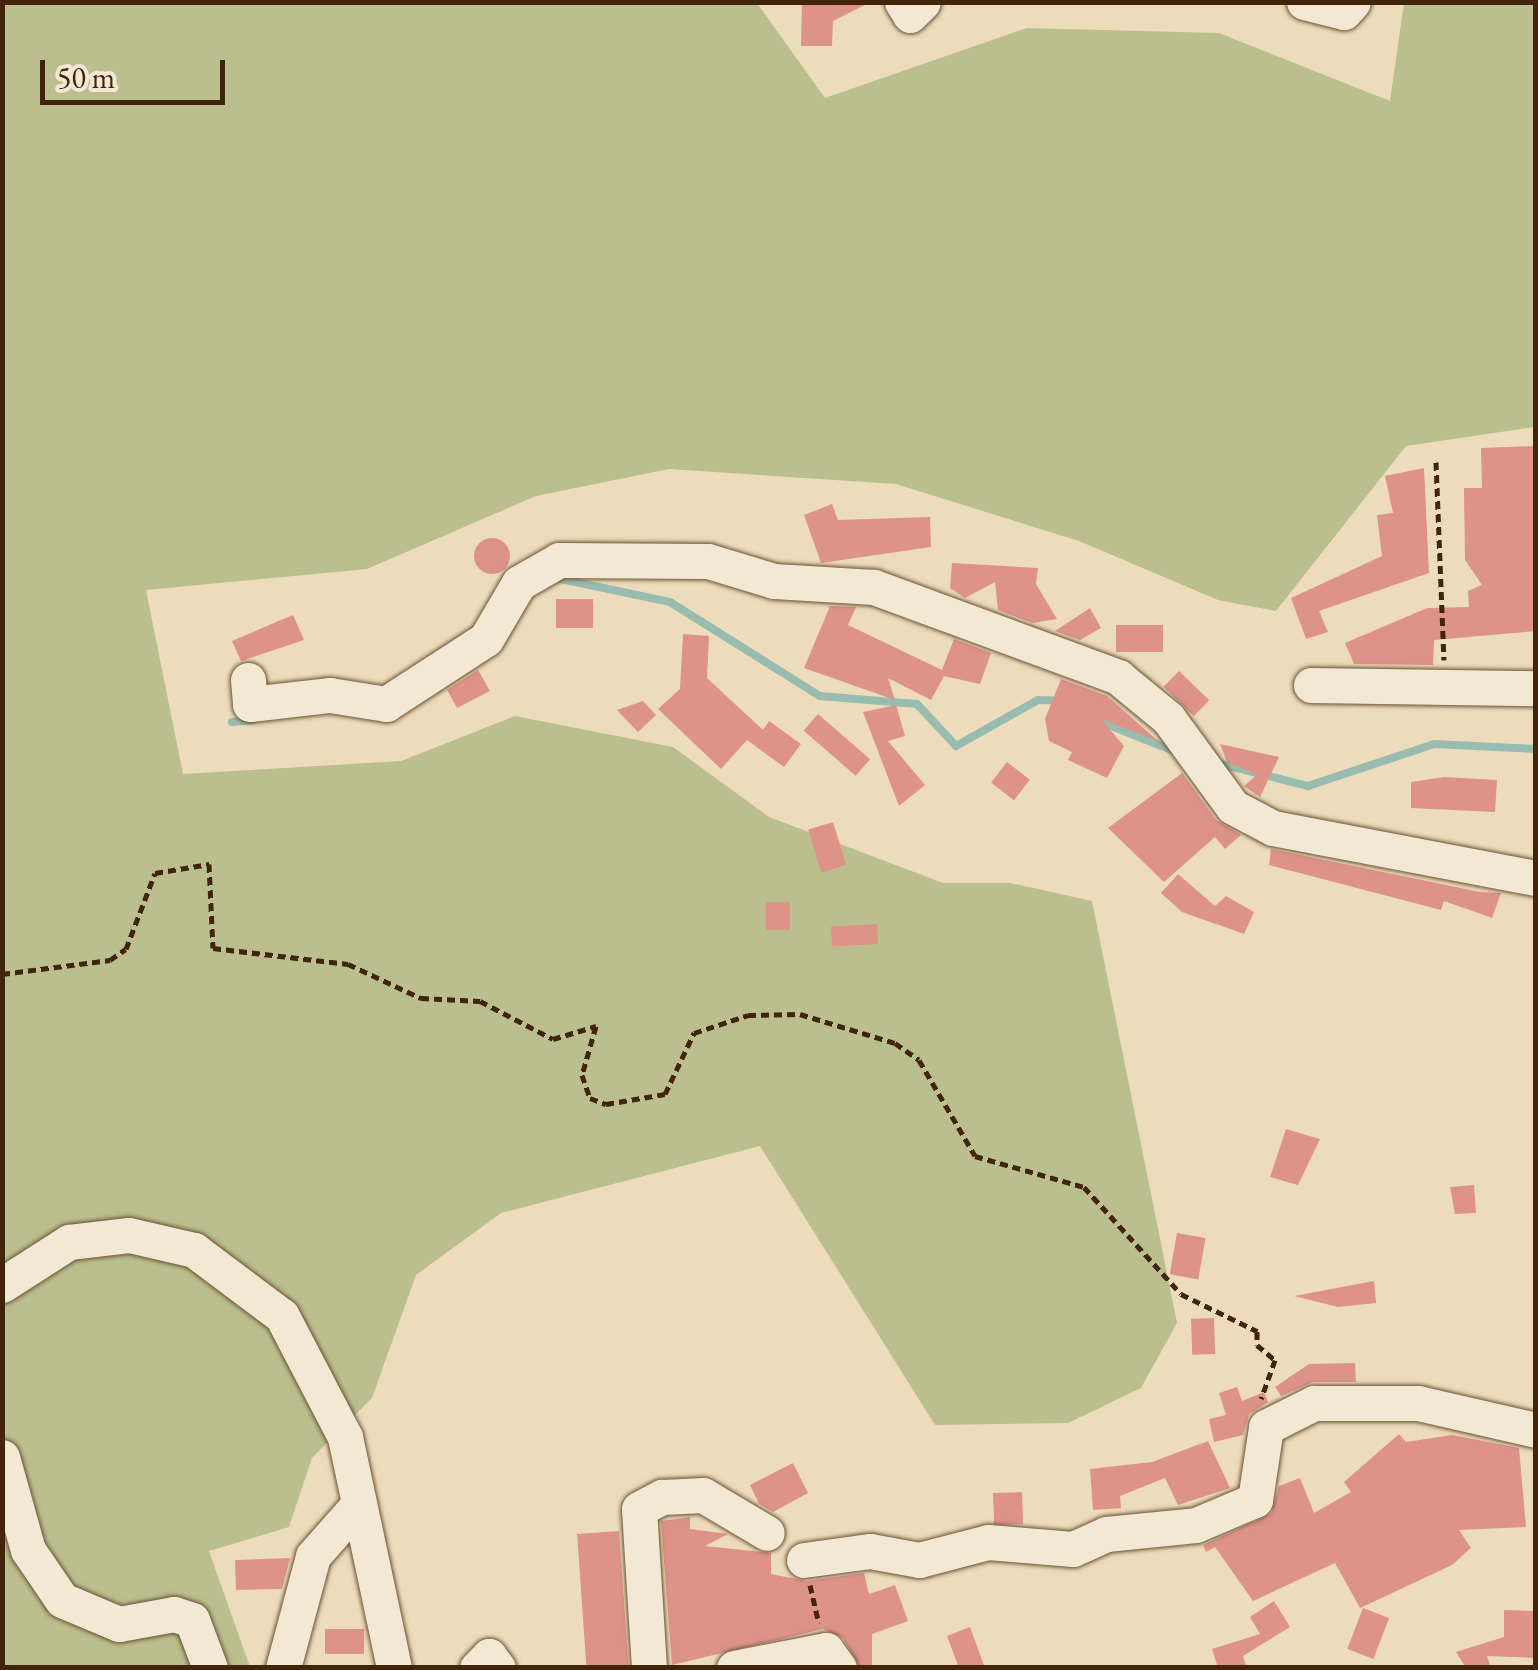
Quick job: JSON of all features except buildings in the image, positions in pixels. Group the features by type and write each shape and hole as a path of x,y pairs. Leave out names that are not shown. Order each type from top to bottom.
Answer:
{"street":[{"path":"902,2 910,14 924,2"},
{"path":"1304,2 1344,12 1354,2"},
{"path":"248,680 250,704 330,695 386,704 486,639 519,582 558,560 708,561 774,581 874,588 1118,677 1168,718 1233,807 1273,828 1536,878"},
{"path":"1311,685 1536,688"},
{"path":"2,1286 69,1242 160,1240 234,1271 298,1334 355,1488 394,1668"},
{"path":"804,1560 870,1551 920,1560 988,1542 1073,1549 1106,1534 1196,1525 1256,1500 1256,1464 1278,1415 1314,1403 1418,1403 1536,1430"},
{"path":"2,1457 28,1550 62,1600 119,1624 174,1614 192,1620 210,1668"},
{"path":"284,1668 313,1556 355,1488"},
{"path":"650,1668 638,1509 662,1496 703,1495 767,1533"},
{"path":"477,1668 489,1656 498,1668"},
{"path":"734,1668 832,1659"}],"path":[{"path":"1436,462 1444,688"},
{"path":"2,974 110,960 126,949 155,873 208,864 213,948 348,964 421,998 480,1001 553,1039 596,1026 582,1075 590,1098 606,1104 665,1094 694,1033 748,1015 800,1014 896,1042 919,1060 975,1156 1084,1186 1180,1294 1257,1332 1257,1345 1274,1360 1256,1394 1278,1415"},
{"path":"804,1560 832,1659"}],"green space":[{"path":"3,3 757,3 825,98 1027,28 1219,33 1390,101 1404,3 1535,3 1535,427 1406,446 1276,611 1218,600 1079,541 896,484 669,469 536,496 367,569 146,590 183,774 401,761 515,716 673,747 769,817 943,883 1010,883 1092,901 1177,1323 1141,1388 1068,1423 935,1425 760,1146 501,1213 416,1275 372,1398 312,1458 289,1527 209,1551 250,1667 3,1668"}],"waterway":[{"path":"556,578 670,602 820,696 917,704 956,746 1038,700 1062,701"},
{"path":"232,722 253,720"},
{"path":"1101,722 1179,753"},
{"path":"1217,763 1308,786 1434,744 1536,749"}]}
